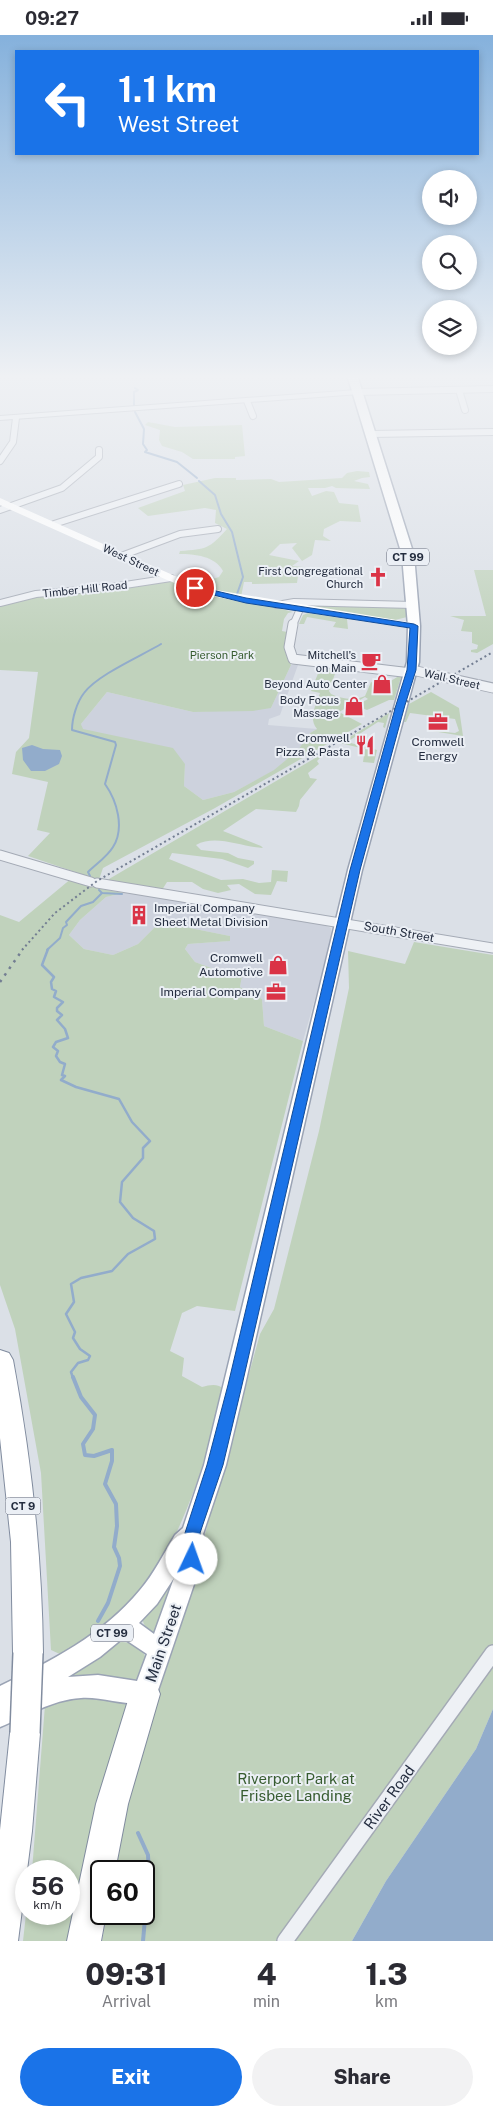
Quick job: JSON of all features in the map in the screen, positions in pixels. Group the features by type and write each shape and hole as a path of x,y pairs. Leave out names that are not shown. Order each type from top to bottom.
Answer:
{"highway":[{"name":"CT 9","path":"0,1360 10,1414 24,1515 28,1567 28,1653 12,1724 16,1831 1,1941"},
{"path":"84,1941 112,1804 145,1694"}],"main road":[{"name":"Main Street","path":"0,1698 70,1663 96,1646 123,1624 152,1593 183,1542 192,1533 213,1473 342,922 366,827 411,671 414,626 411,575 405,544 381,467"},
{"name":"West Street","path":"0,501 171,578 219,595 414,626"},
{"name":"Main Street","path":"12,1724 46,1694 75,1686 101,1687 145,1694 194,1552 195,1543 192,1533"},
{"path":"123,1624 146,1641 161,1649"}],"street":[{"path":"0,510 68,485 88,467"},
{"path":"54,524 179,484"},
{"path":"121,555 180,534 218,529"},
{"name":"Timber Hill Road","path":"0,603 36,594 112,587 171,578"},
{"path":"276,605 294,602 413,605"},
{"name":"Wall Street","path":"300,609 292,625 290,636 290,652 293,659 306,662 411,671 493,688"},
{"name":"South Street","path":"0,855 94,883 493,948"},
{"name":"River Road","path":"284,1941 493,1653"}],"shaded area":[{"path":"291,665 298,665 280,715 269,719 268,725 317,729 310,733 298,750 275,770 234,792 203,800 184,786 185,764 82,729 81,724 107,692 193,712 271,708"},
{"path":"124,893 175,898 318,922 331,928 332,938 303,1041 264,1026 262,999 240,987 242,976 225,973 195,962 185,949 188,944 229,941 230,936 160,922 138,944 113,955 84,949 69,935 80,920 106,897"}],"green space":[{"path":"357,471 369,472 370,477 354,481 368,484 370,489 336,488 332,486 308,488 312,496 326,491 334,492 339,503 358,505 361,522 340,521 324,529 323,536 331,541 315,540 312,555 302,561 292,548 297,543 280,544 269,555 299,561 292,566 304,567 293,571 282,571 285,574 298,576 297,583 252,584 252,582 244,582 241,597 199,583 219,577 223,571 215,562 198,555 179,554 180,551 207,547 216,541 227,529 215,523 216,510 205,508 148,516 138,508 185,491 183,485 215,478 236,478 236,480 271,479 279,482 342,478 347,473"},
{"path":"474,570 493,570 493,644 477,653 471,652 471,650 477,649 478,645 472,643 472,632 461,631 464,620 450,616 486,616"},
{"name":"Pierson Park","path":"171,581 293,612 288,613 284,619 282,631 287,632 285,649 291,665 271,708 253,711 193,712 107,692 81,724 83,729 173,748 185,764 184,786 203,800 234,792 274,770 298,750 310,733 317,729 314,725 313,716 320,693 311,691 321,666 337,668 329,691 335,696 348,699 357,699 365,696 371,682 377,685 375,687 378,689 402,674 394,700 389,700 367,710 359,707 364,704 361,703 368,699 365,697 339,712 362,724 215,808 103,868 96,888 124,893 106,897 80,920 69,935 84,949 113,955 138,944 160,922 230,936 230,941 188,944 185,949 195,962 225,973 242,976 240,987 262,999 264,1026 303,1041 235,1311 197,1306 182,1313 170,1351 184,1358 182,1376 202,1387 217,1385 225,1390 186,1512 157,1568 138,1594 117,1618 64,1656 51,1650 41,1473 15,1329 0,1285 0,915 19,922 78,873 28,856 50,833 37,830 48,782 12,774 16,752 29,738 38,672 0,670 0,606 28,598"},
{"path":"293,604 407,608 407,617 395,620"},
{"path":"308,613 347,619 348,629 333,627 336,622 307,617 304,624 299,624 303,615"},
{"path":"431,692 459,708 463,736 426,730 455,733 459,731 455,719 410,713 406,722 404,722 409,704"},
{"path":"389,713 385,728 383,727 384,723 378,722 347,742 377,750 374,763 363,762 365,749 340,743"},
{"path":"317,757 320,758 317,761 319,764 308,773 310,778 317,779 300,800 296,812 256,809 223,831 263,848 220,841 204,842 196,845 201,850 228,853 238,858 254,861 254,864 248,868 222,859 172,853 169,859 221,880 243,879 259,883 271,882 272,870 288,871 287,882 277,881 271,895 255,894 239,884 227,885 231,890 218,893 203,889 192,882 167,882 162,890 110,883 109,879"},
{"name":"Riverport Park at Frisbee Landing","path":"414,942 493,955 493,1709 476,1749 386,1881 352,1941 102,1941 105,1925 155,1925 155,1860 117,1860 128,1799 149,1718 191,1585 260,1334 274,1309 319,1131 349,988 348,951 405,964"},
{"path":"186,1548 155,1634 146,1628 142,1618"},
{"path":"122,1642 138,1646 143,1651 146,1659 137,1682 45,1683 115,1643"},
{"path":"71,1694 136,1699 97,1860 90,1860 90,1891 78,1941 23,1941 25,1925 80,1925 80,1860 33,1860 45,1705"}],"water":[{"path":"32,745 43,749 60,750 62,756 59,764 45,771 31,771 23,760 22,748"},
{"path":"493,1709 493,1941 352,1941 386,1881 476,1749"}],"waterway":[{"path":"183,467 197,478"},
{"path":"199,481 215,495 221,514 232,532 243,577 237,594"},
{"path":"90,876 88,872 111,851 117,840 118,815 113,798 105,784 116,745 115,742 72,730 75,710 84,693 99,679 161,644"},
{"path":"99,890 102,893"},
{"path":"48,949 60,938 63,928 67,925 66,922 81,906 93,902 102,893"},
{"path":"102,893 122,894"},
{"path":"48,949 42,965 54,977 51,982 52,989 56,991 54,997 63,1002 57,1008 57,1011 62,1015 57,1020 65,1029 68,1038 56,1042 53,1047 58,1051 56,1056 60,1062 65,1064 62,1075 65,1076 61,1080 76,1087 119,1099 132,1122 150,1141 143,1148 143,1158 122,1182 120,1202 133,1218 154,1231 155,1239 128,1254 112,1271 81,1278 71,1284 74,1302 66,1314 75,1332 73,1338 80,1349 90,1356 88,1360 78,1363 71,1372 73,1378"},
{"path":"73,1377 81,1397 95,1415 93,1429 83,1444 85,1455 94,1456 112,1450 112,1461 105,1484 116,1504 117,1526 114,1547 120,1566 108,1603 98,1621"},
{"path":"138,1833 148,1855 149,1874 143,1941"}],"railway":[{"path":"22,950 55,913 97,881 493,652"},
{"path":"0,982 23,949"}],"place":[{"name":"First Congregational Church","path":"378,577"},
{"name":"Mitchell's on Main","path":"371,661"},
{"name":"Beyond Auto Center","path":"382,684"},
{"name":"Body Focus Massage","path":"354,706"},
{"name":"Cromwell Energy","path":"438,722"},
{"name":"Cromwell Pizza & Pasta","path":"365,745"},
{"name":"Imperial Company Sheet Metal Division","path":"139,915"},
{"name":"Cromwell Automotive","path":"278,965"},
{"name":"Imperial Company","path":"276,992"}],"route":[{"path":"192,1559 195,1547 192,1533 215,1465 235,1385 355,870 400,705 412,670 414,626 246,600 195,588"}]}
